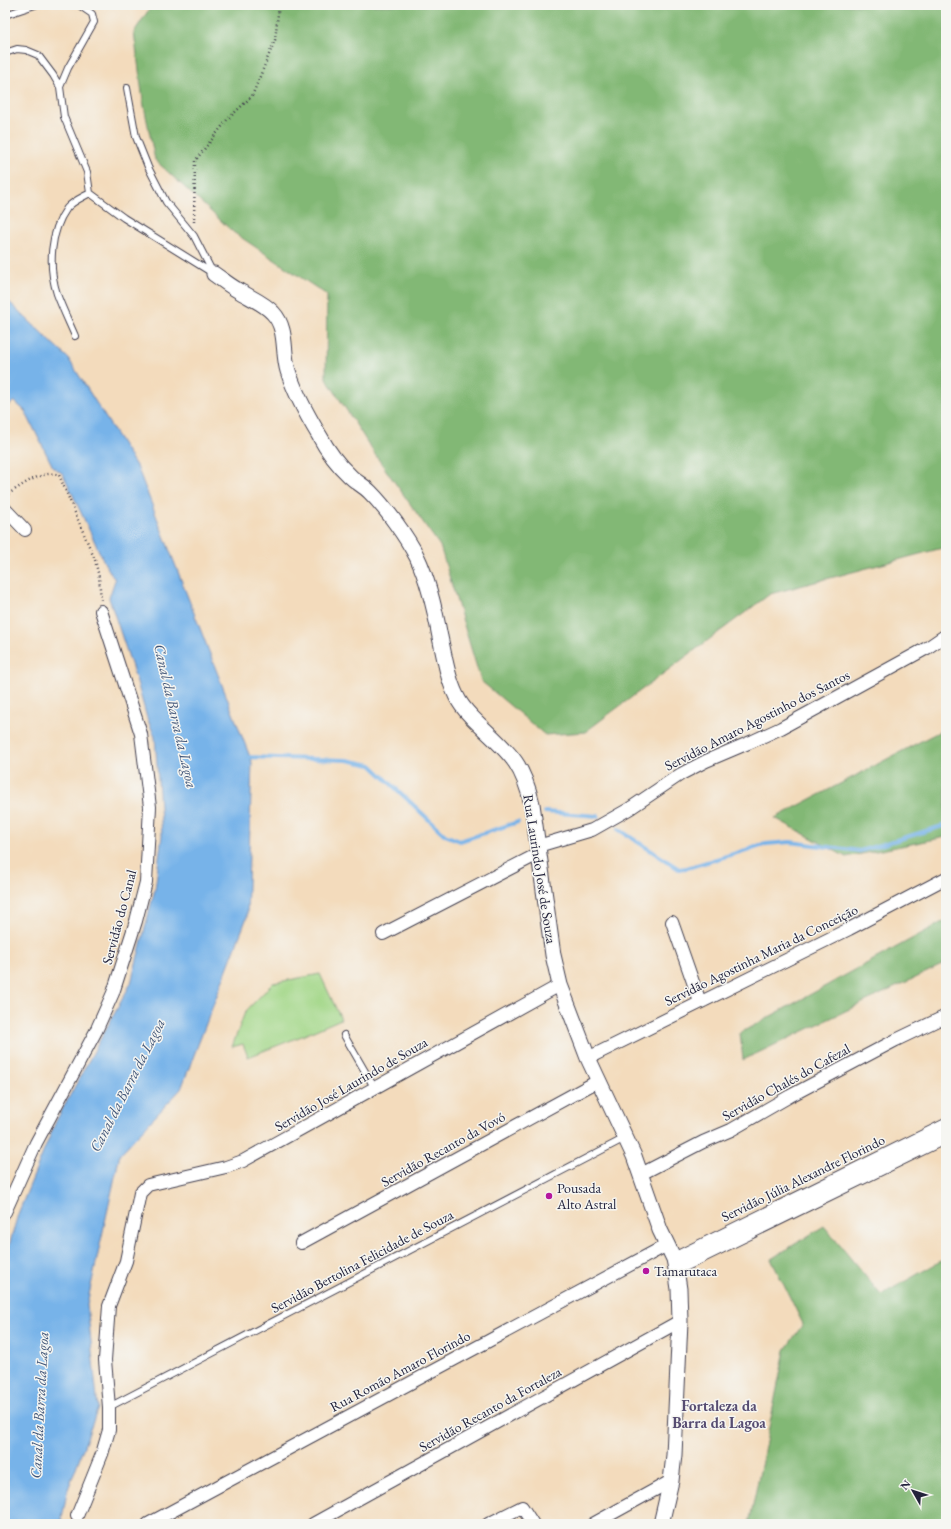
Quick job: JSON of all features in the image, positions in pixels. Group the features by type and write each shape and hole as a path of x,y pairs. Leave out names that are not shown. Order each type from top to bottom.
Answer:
{"street":[{"name":"Rua Laurindo José de Souza","path":"214,274 273,313 283,332 288,370 319,436 336,462 351,477 370,492 388,513 416,556 426,580 435,611 447,672 460,703 469,715 515,760 522,773 532,804 553,955 560,985 588,1058 626,1137 675,1264 679,1289 680,1321 674,1455 671,1481 661,1524"},
{"path":"5,509 25,530"},
{"name":"Servidão do Canal","path":"5,1212 36,1143 89,1045 113,993 136,921 146,882 150,807 141,734 101,611"},
{"name":"Servidão Amaro Agostinho dos Santos","path":"384,934 538,850 592,830 630,810 681,774 706,761 781,728 927,648 946,636"},
{"name":"Servidão Agostinha Maria da Conceição","path":"588,1058 849,929 946,878"},
{"path":"672,922 700,1002"},
{"name":"Servidão José Laurindo de Souza","path":"109,1407 105,1360 109,1306 126,1260 140,1193 148,1185 226,1167 262,1152 374,1087 560,985"},
{"name":"Servidão Chalés do Cafezal","path":"641,1174 703,1142 731,1130 790,1096 896,1040 946,1016"},
{"name":"Servidão Recanto da Vovó","path":"301,1243 598,1081"},
{"name":"Servidão Júlia Alexandre Florindo","path":"675,1264 946,1125"},
{"name":"Servidão Júlia Alexandre Florindo","path":"675,1264 946,1137"},
{"name":"Rua Romão Amaro Florindo","path":"148,1524 667,1245"},
{"name":"Servidão Recanto da Fortaleza","path":"313,1524 680,1321"},
{"path":"77,1516 107,1441 109,1407"},
{"path":"593,1524 671,1481"},
{"path":"488,1524 522,1507 533,1524"}],"lane":[{"path":"5,16 35,5"},
{"path":"60,87 68,68 94,22 92,14 79,5"},
{"path":"5,53 17,49 26,50 38,55 53,74 60,87 64,117 87,172 90,193 124,218 214,274"},
{"path":"127,88 136,136 148,167 166,202 194,236 214,274"},
{"path":"76,336 57,293 52,266 53,244 55,232 68,208 77,200 90,193"},
{"path":"344,1035 374,1087"},
{"name":"Servidão Bertolina Felicidade de Souza","path":"109,1407 626,1137"}],"path":[{"path":"194,236 195,161 227,120 252,96 275,40 279,5"},
{"path":"5,496 42,474 52,472 59,475 95,560 99,577 101,611"}],"green space":[{"path":"152,5 946,5 946,547 770,594 585,732 545,735 481,681 440,546 376,456 326,378 327,295 233,232 155,160 143,101 134,32"},
{"path":"946,728 946,837 846,857 775,818"},
{"path":"946,920 946,963 743,1060 740,1033"},
{"path":"320,974 341,1019 248,1057 243,1044 232,1047 245,1012 273,983"},
{"path":"824,1226 881,1295 946,1258 946,1524 749,1524 785,1350 803,1324 771,1259"}],"water":[{"name":"Canal da Barra da Lagoa","path":"5,298 68,358 138,469 252,762 247,917 181,1089 120,1154 87,1304 98,1408 67,1492 61,1524 5,1524 5,1265 18,1214 56,1121 131,983 155,889 162,835 155,737 147,718 137,682 109,598 115,580 105,564 63,474 53,467 25,411 14,401 10,405 5,400"}],"waterway":[{"path":"245,757 347,760 371,765 445,835 460,841 518,822"},
{"path":"545,812 598,816"},
{"path":"618,829 679,869 687,868 766,844 790,842 860,851 946,825"}],"place":[{"name":"Pousada Alto Astral","path":"549,1196"},
{"name":"Tamarutaca","path":"646,1271"}],"district":[{"name":"Fortaleza da Barra da Lagoa","path":"719,1414"}]}
